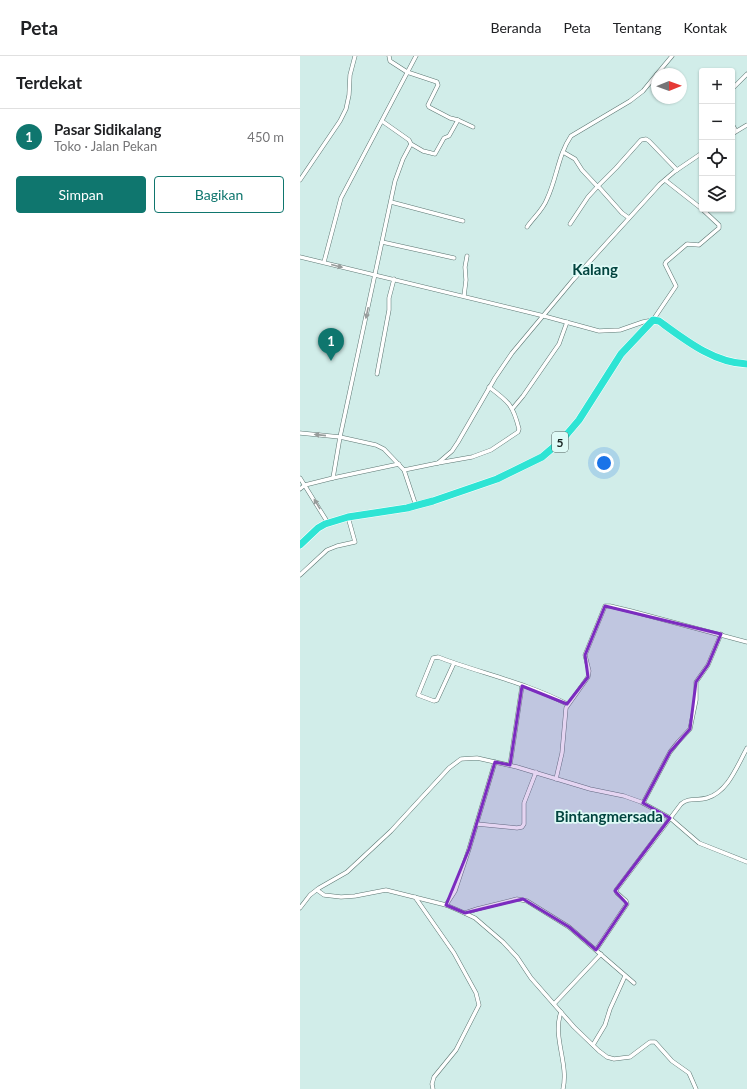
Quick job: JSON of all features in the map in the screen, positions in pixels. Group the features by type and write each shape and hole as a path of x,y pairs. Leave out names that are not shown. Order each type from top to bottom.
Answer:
{"highway":[{"path":"653,320 659,321 692,344 716,358 747,364"},
{"name":"5","path":"300,545 318,528 328,523 417,506 434,501 496,479 528,464 550,451 562,440 579,420 621,354 653,320"},
{"name":"5","path":"300,545 322,527 349,518"}],"street":[{"path":"300,180 340,121 346,109 349,95 350,75 355,56"},
{"path":"389,56 390,61 407,72 437,82 438,85 428,104 429,107 473,128"},
{"path":"324,262 342,198 416,56"},
{"path":"662,68 672,56"},
{"path":"735,86 747,74"},
{"path":"527,227 548,199 566,143 571,136 630,101 643,91 651,81"},
{"path":"382,121 409,140 411,144 423,151 435,154 444,138 449,136 458,120"},
{"path":"736,131 747,124"},
{"path":"570,224 588,197 643,139 649,141 677,170"},
{"path":"333,478 340,437 391,202 401,163 411,144"},
{"path":"563,152 575,158 582,170 622,213 629,218"},
{"path":"438,463 452,451 489,387 512,353 573,280 665,180 699,155"},
{"path":"665,180 699,207"},
{"path":"391,202 463,221"},
{"path":"300,257 599,330 612,331 653,320 676,286 665,264 666,262 688,244 699,245 719,227 719,225 705,212"},
{"path":"382,242 454,258"},
{"path":"464,296 466,256"},
{"path":"377,374 394,279"},
{"path":"513,408 521,400 559,344 567,322"},
{"path":"404,470 472,457 491,450 518,432 519,427 513,408 504,398 489,387"},
{"path":"300,433 340,437 380,446 404,470 417,506"},
{"path":"300,489 305,485 399,464"},
{"path":"300,478 328,523"},
{"path":"300,575 327,550 355,542 349,518"},
{"path":"556,779 562,753 567,704 588,677 589,671 586,655 605,606 631,611 747,642"},
{"path":"643,803 670,752 690,729 696,700 696,682 708,665 721,634"},
{"path":"454,663 437,700 434,701 418,695 433,658 438,657 522,686 567,704"},
{"path":"510,765 522,686"},
{"path":"596,950 627,904 626,901 617,893 617,889 670,818 685,801 708,798 717,793 731,778 747,748"},
{"path":"300,908 310,895 347,872 391,831 449,768 459,760 465,758 473,758 510,765 590,789 624,796 643,803 670,818 695,840 747,862"},
{"path":"446,905 454,891 477,824 495,762"},
{"path":"477,824 517,828 522,827 524,824 524,803 536,772"},
{"path":"317,890 324,894 341,897 386,890 446,905 475,918 503,942 531,978 574,1027 607,1057 623,1059 633,1056 650,1042 655,1042 672,1061 689,1073 696,1089"},
{"path":"415,897 454,953 476,993 478,1005 456,1050 434,1077 432,1084 433,1089"},
{"path":"465,913 497,903 523,899 569,927 634,983"},
{"path":"554,1004 601,954"},
{"path":"593,1045 605,1025 610,1008 625,976"},
{"path":"561,1012 558,1021 564,1075 563,1089"}],"highlighted area":[{"path":"605,606 721,634 708,665 696,682 690,729 670,752 643,803 670,818 615,891 627,904 596,950 569,927 523,899 465,913 446,905 469,849 495,762 510,765 522,686 567,704 588,677 585,655"}],"place":[{"name":"Pasar Sidikalang","path":"331,361"}],"district":[{"name":"Kalang","path":"595,269"},
{"name":"Bintangmersada","path":"609,816"}]}
